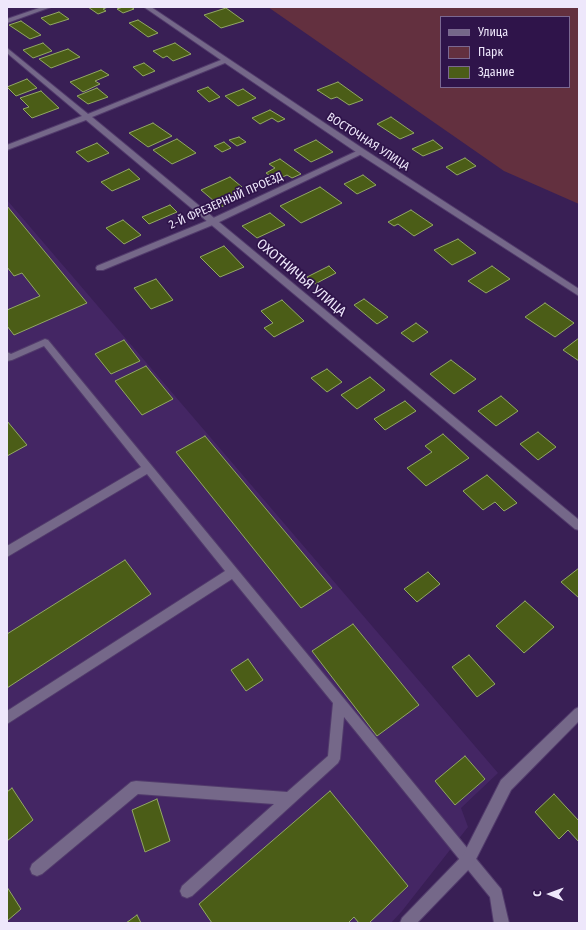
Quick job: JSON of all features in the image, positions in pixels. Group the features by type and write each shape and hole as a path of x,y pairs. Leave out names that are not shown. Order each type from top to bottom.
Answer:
{"street":[{"path":"7,21 48,7"},
{"name":"ВОСТОЧНАЯ УЛИЦА","path":"147,7 362,152 579,293"},
{"name":"ОХОТНИЧЬЯ УЛИЦА","path":"7,50 89,116 212,222 579,526"},
{"path":"7,148 226,60"},
{"name":"2-Й ФРЕЗЕРНЫЙ ПРОЕЗД","path":"100,268 212,222 362,152"},
{"path":"7,355 9,358 45,342 496,894 501,923"},
{"path":"7,552 148,468"},
{"path":"7,718 233,572"},
{"path":"187,891 334,759 339,701"},
{"path":"406,923 468,860 506,785 579,713"},
{"path":"37,869 136,787 290,799"}],"shaded area":[{"path":"7,200 498,773 461,808 468,827 391,923 7,923"}],"green space":[{"path":"268,7 579,7 579,204 504,171"}],"building":[{"path":"88,7 108,7 103,9 106,11 98,14"},
{"path":"131,7 134,9 123,13 117,9"},
{"path":"226,8 244,21 221,28 204,15"},
{"path":"59,12 69,19 50,25 41,18"},
{"path":"138,20 158,33 148,37 129,23"},
{"path":"21,21 41,35 30,39 9,25"},
{"path":"43,43 52,51 33,58 23,50"},
{"path":"175,43 191,54 173,61 167,56 163,58 153,51"},
{"path":"68,49 80,57 51,68 39,59"},
{"path":"144,63 155,71 143,76 133,67"},
{"path":"101,70 109,75 95,81 100,84 83,92 70,82"},
{"path":"27,79 37,88 16,96 7,87"},
{"path":"338,82 363,100 349,105 337,97 331,99 317,90"},
{"path":"208,87 220,97 209,102 197,91"},
{"path":"97,88 108,97 88,104 77,96"},
{"path":"243,89 256,98 238,106 225,96"},
{"path":"41,91 59,108 32,118 23,109 29,107 20,98"},
{"path":"270,110 285,119 278,122 272,118 260,124 252,118"},
{"path":"391,117 414,133 400,139 377,124"},
{"path":"153,123 172,136 148,147 129,133"},
{"path":"239,137 246,142 237,146 229,140"},
{"path":"177,139 196,153 172,164 153,150"},
{"path":"316,140 333,152 311,162 294,150"},
{"path":"433,140 443,148 423,156 412,149"},
{"path":"224,142 231,148 222,152 214,146"},
{"path":"97,143 109,153 88,162 76,152"},
{"path":"465,158 476,166 457,175 446,167"},
{"path":"280,159 301,174 292,178 287,175 276,180 266,173 275,168 269,164"},
{"path":"129,169 140,179 112,191 101,182"},
{"path":"363,175 376,185 357,194 344,184"},
{"path":"230,177 242,187 237,189 245,196 221,207 201,190"},
{"path":"320,187 342,203 301,223 280,206"},
{"path":"170,205 177,212 149,224 142,217"},
{"path":"7,206 87,303 14,335 7,326 7,310 40,296 22,273 14,276 7,267"},
{"path":"411,210 433,225 414,236 398,224 394,226 388,222"},
{"path":"270,213 285,225 257,238 242,226"},
{"path":"123,220 141,235 124,244 106,228"},
{"path":"458,239 476,253 452,265 434,250"},
{"path":"224,246 244,267 220,277 200,257"},
{"path":"329,266 336,273 315,284 307,277"},
{"path":"492,266 510,279 486,293 468,281"},
{"path":"156,279 173,300 151,309 134,288"},
{"path":"364,299 388,317 377,324 354,305"},
{"path":"282,300 304,321 274,337 264,328 273,323 261,311"},
{"path":"545,303 574,323 555,337 525,317"},
{"path":"416,323 428,332 413,342 401,333"},
{"path":"579,338 579,361 563,350"},
{"path":"124,340 140,361 111,374 95,354"},
{"path":"451,360 476,379 454,394 430,374"},
{"path":"146,366 173,399 142,415 115,381"},
{"path":"327,369 342,382 327,392 311,378"},
{"path":"370,377 385,390 357,409 341,395"},
{"path":"501,396 518,411 496,426 478,411"},
{"path":"405,401 416,411 385,430 374,419"},
{"path":"7,421 27,445 7,456"},
{"path":"538,432 556,447 538,460 520,444"},
{"path":"443,434 469,458 426,486 407,468 432,452 425,446"},
{"path":"205,436 332,588 301,608 176,452"},
{"path":"487,475 517,503 504,511 495,502 483,510 463,491"},
{"path":"125,560 151,594 7,688 7,634"},
{"path":"579,568 579,598 561,582"},
{"path":"428,572 440,584 417,602 404,589"},
{"path":"525,601 554,627 524,653 496,626"},
{"path":"353,624 419,705 377,736 312,651"},
{"path":"469,655 495,684 477,697 452,667"},
{"path":"248,659 263,680 246,691 231,670"},
{"path":"465,756 485,779 455,805 435,781"},
{"path":"12,788 33,820 7,841 7,792"},
{"path":"330,791 408,886 369,923 359,923 354,917 348,923 212,923 199,904"},
{"path":"554,794 579,821 579,842 568,830 559,839 535,812"},
{"path":"157,799 170,841 145,852 132,810"},
{"path":"7,887 21,909 7,921"},
{"path":"137,915 141,923 126,923"}]}
